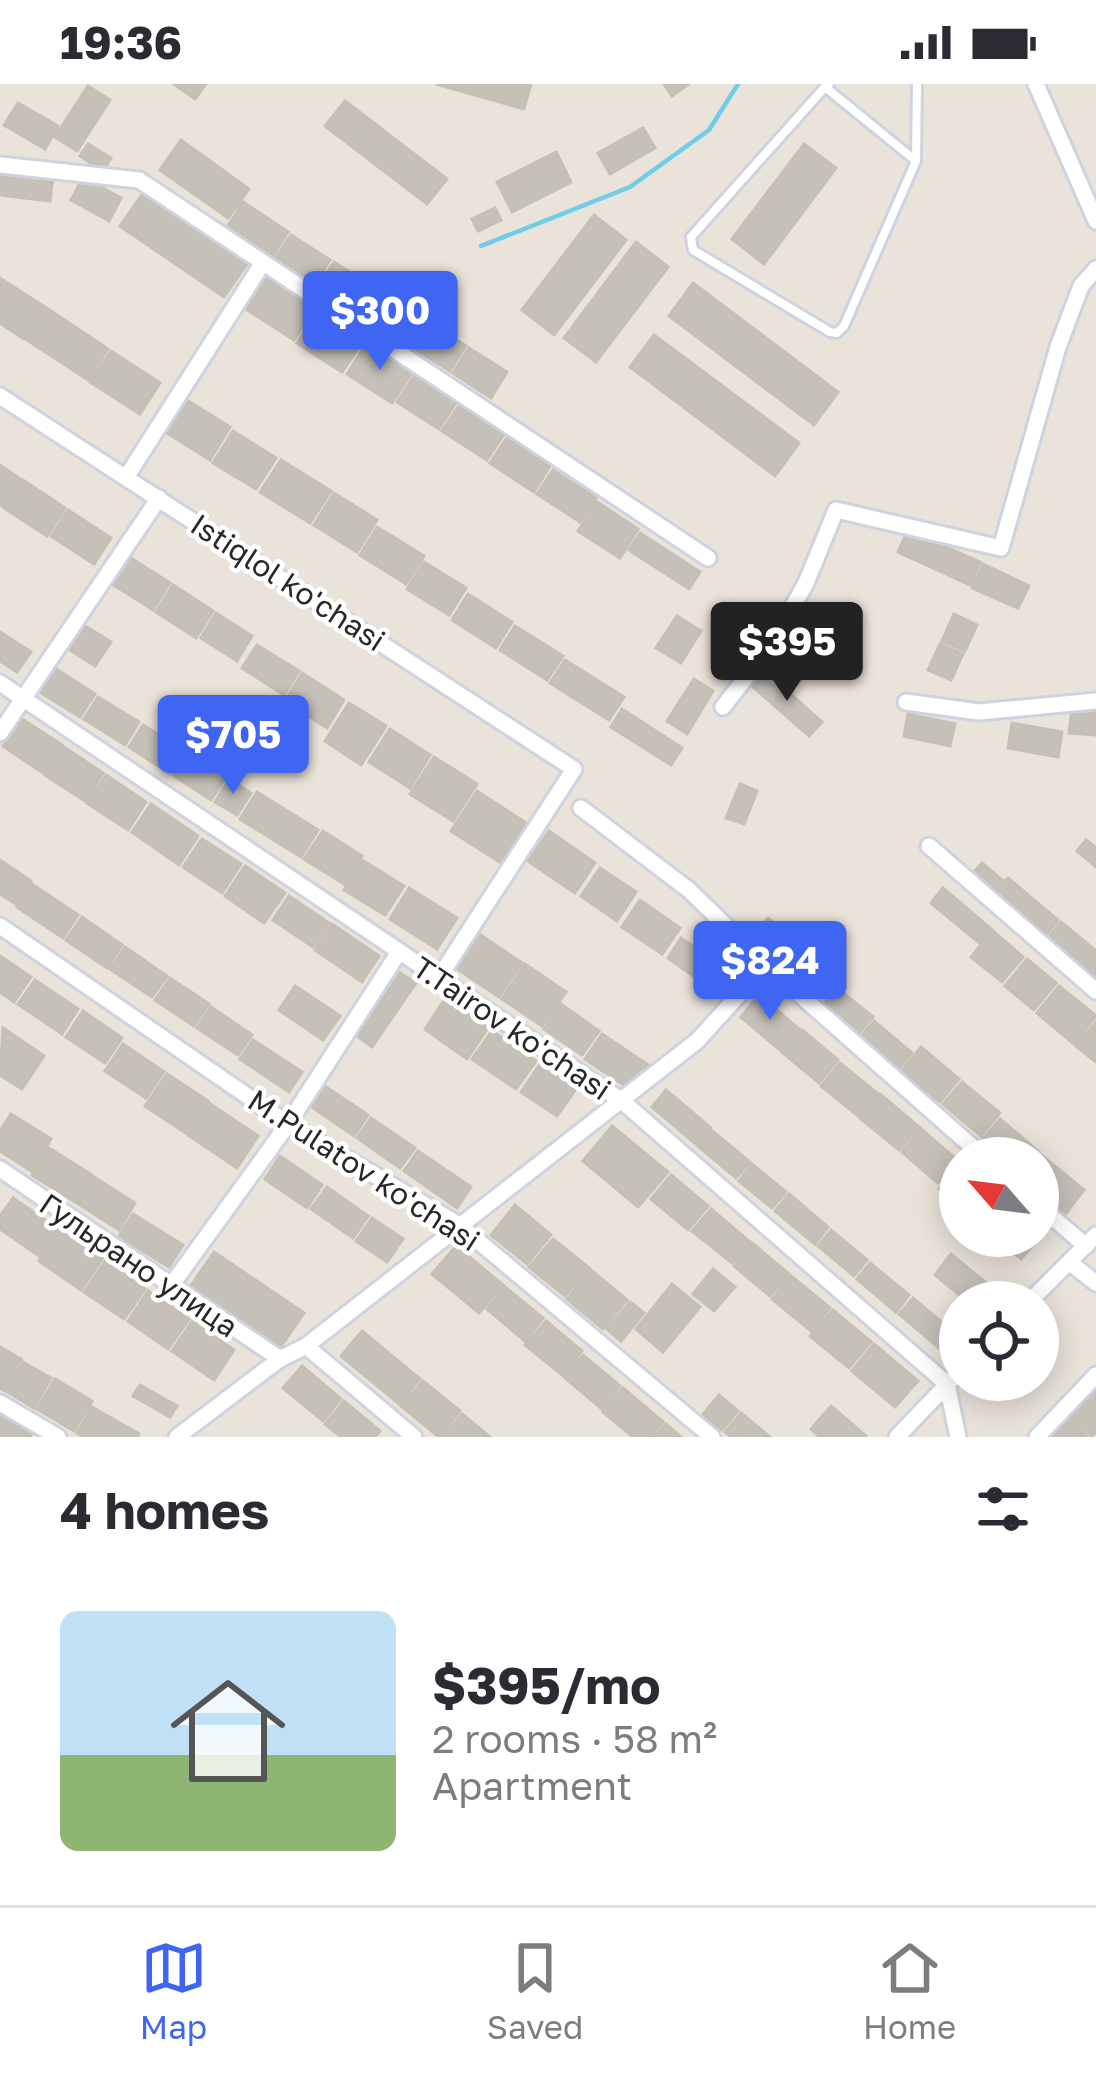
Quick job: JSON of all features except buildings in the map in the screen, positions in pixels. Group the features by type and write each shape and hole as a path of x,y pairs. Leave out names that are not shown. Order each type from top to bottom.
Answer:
{"street":[{"path":"1036,84 1096,221"},
{"path":"0,165 139,180 708,558"},
{"path":"127,476 262,264"},
{"path":"724,707 771,645 806,583 836,510 1001,548 1058,347 1082,286 1096,269"},
{"name":"Istiqlol ko'chasi","path":"0,396 574,769 439,979"},
{"path":"0,733 159,498"},
{"name":"T.Tairov ko'chasi","path":"0,683 622,1101 939,1365"},
{"path":"906,702 979,712 1096,701"},
{"path":"581,808 689,890 766,965 961,1137"},
{"path":"928,846 1096,991"},
{"name":"M.Pulatov ko'chasi","path":"0,926 288,1124 459,1225 712,1437"},
{"path":"170,1287 288,1124 399,952"},
{"path":"177,1437 280,1359 306,1346 697,1041 766,965"},
{"name":"Гульрано улица","path":"0,1169 280,1359"},
{"path":"1051,1281 1091,1240 1059,1219"},
{"path":"1070,1262 1096,1282"},
{"path":"306,1346 414,1437"},
{"path":"1037,1437 1096,1375"},
{"path":"897,1437 939,1393"},
{"path":"956,1401 958,1437"},
{"path":"0,1402 58,1437"}],"lane":[{"path":"916,161 827,85 692,237 693,250 837,333 916,161 917,84"}],"waterway":[{"path":"481,246 630,187 709,130 738,84"}]}
